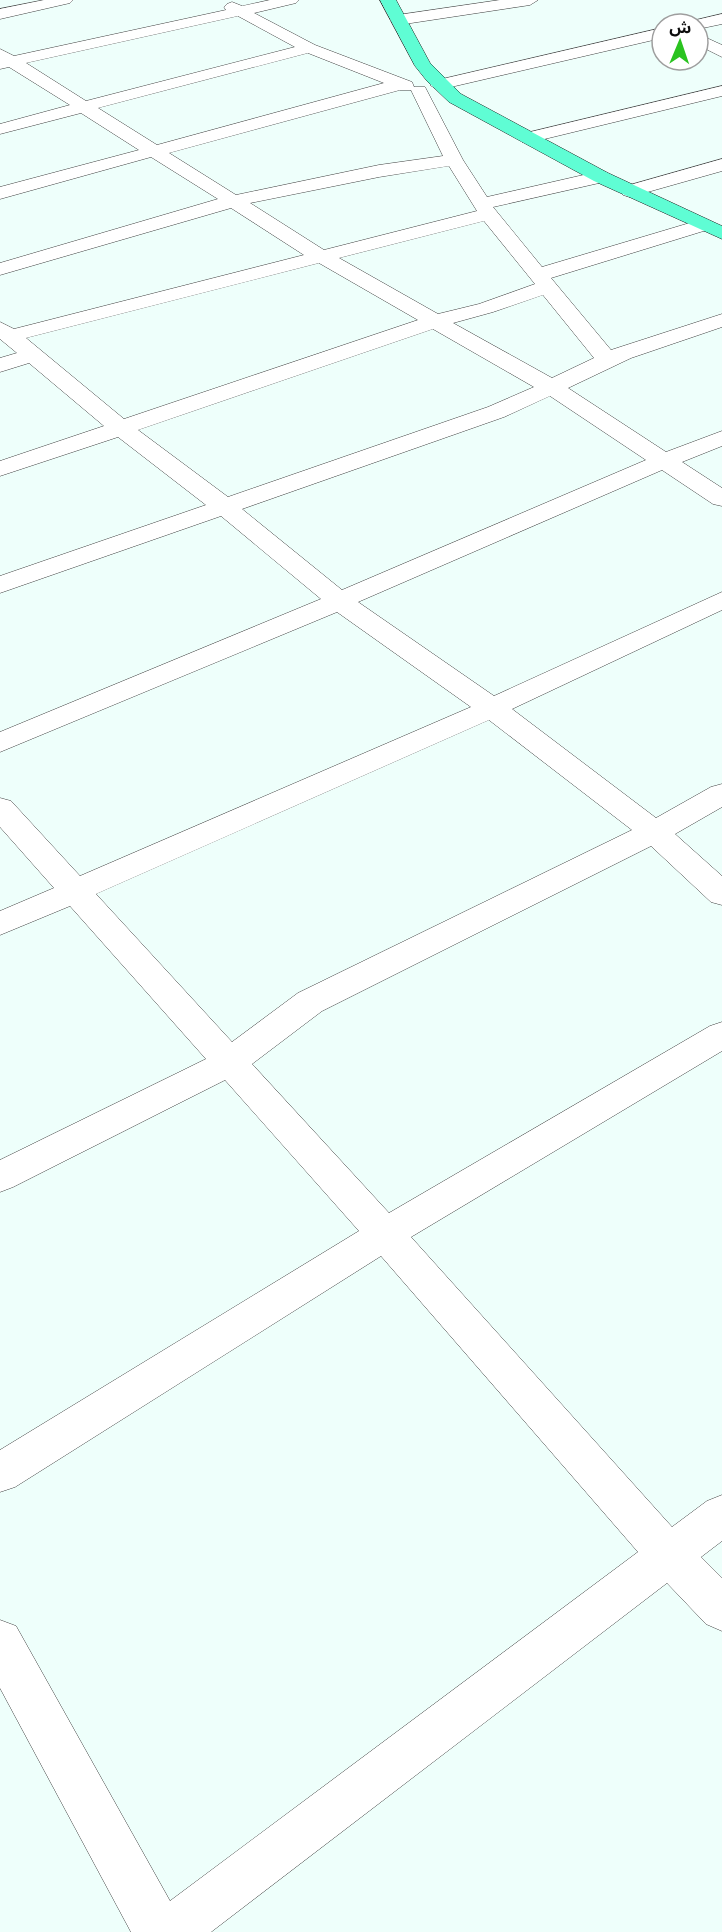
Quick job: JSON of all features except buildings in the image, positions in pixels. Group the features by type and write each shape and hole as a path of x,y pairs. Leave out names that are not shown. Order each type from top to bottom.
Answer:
{"main road":[{"path":"388,0 414,54 419,87 483,115 630,191 722,233"}],"street":[{"path":"0,14 65,0"},
{"path":"219,0 309,48 419,87 454,160 485,209 607,360"},
{"path":"4,60 291,0"},
{"path":"398,20 530,0"},
{"path":"0,193 154,150 419,87 650,36"},
{"path":"0,129 309,48"},
{"path":"4,60 87,108 321,255 553,388 722,499"},
{"path":"528,138 722,91"},
{"path":"0,268 233,201 379,171 454,160"},
{"path":"630,191 722,165"},
{"path":"5,332 321,255 602,177"},
{"path":"0,469 435,321 486,308 542,281 703,225"},
{"path":"0,585 496,412 553,388 607,360 654,341 722,320"},
{"path":"5,332 121,428 226,508 339,601 492,708 654,832 722,894"},
{"path":"0,365 33,355"},
{"path":"0,743 722,438"},
{"path":"0,924 492,708 722,600"},
{"path":"0,1177 229,1063 310,1002 654,832 722,794"},
{"path":"0,808 385,1234 668,1554 722,1609"},
{"path":"0,1473 385,1234 722,1035"},
{"path":"170,1932 722,1515"},
{"path":"0,1642 159,1932"}]}
